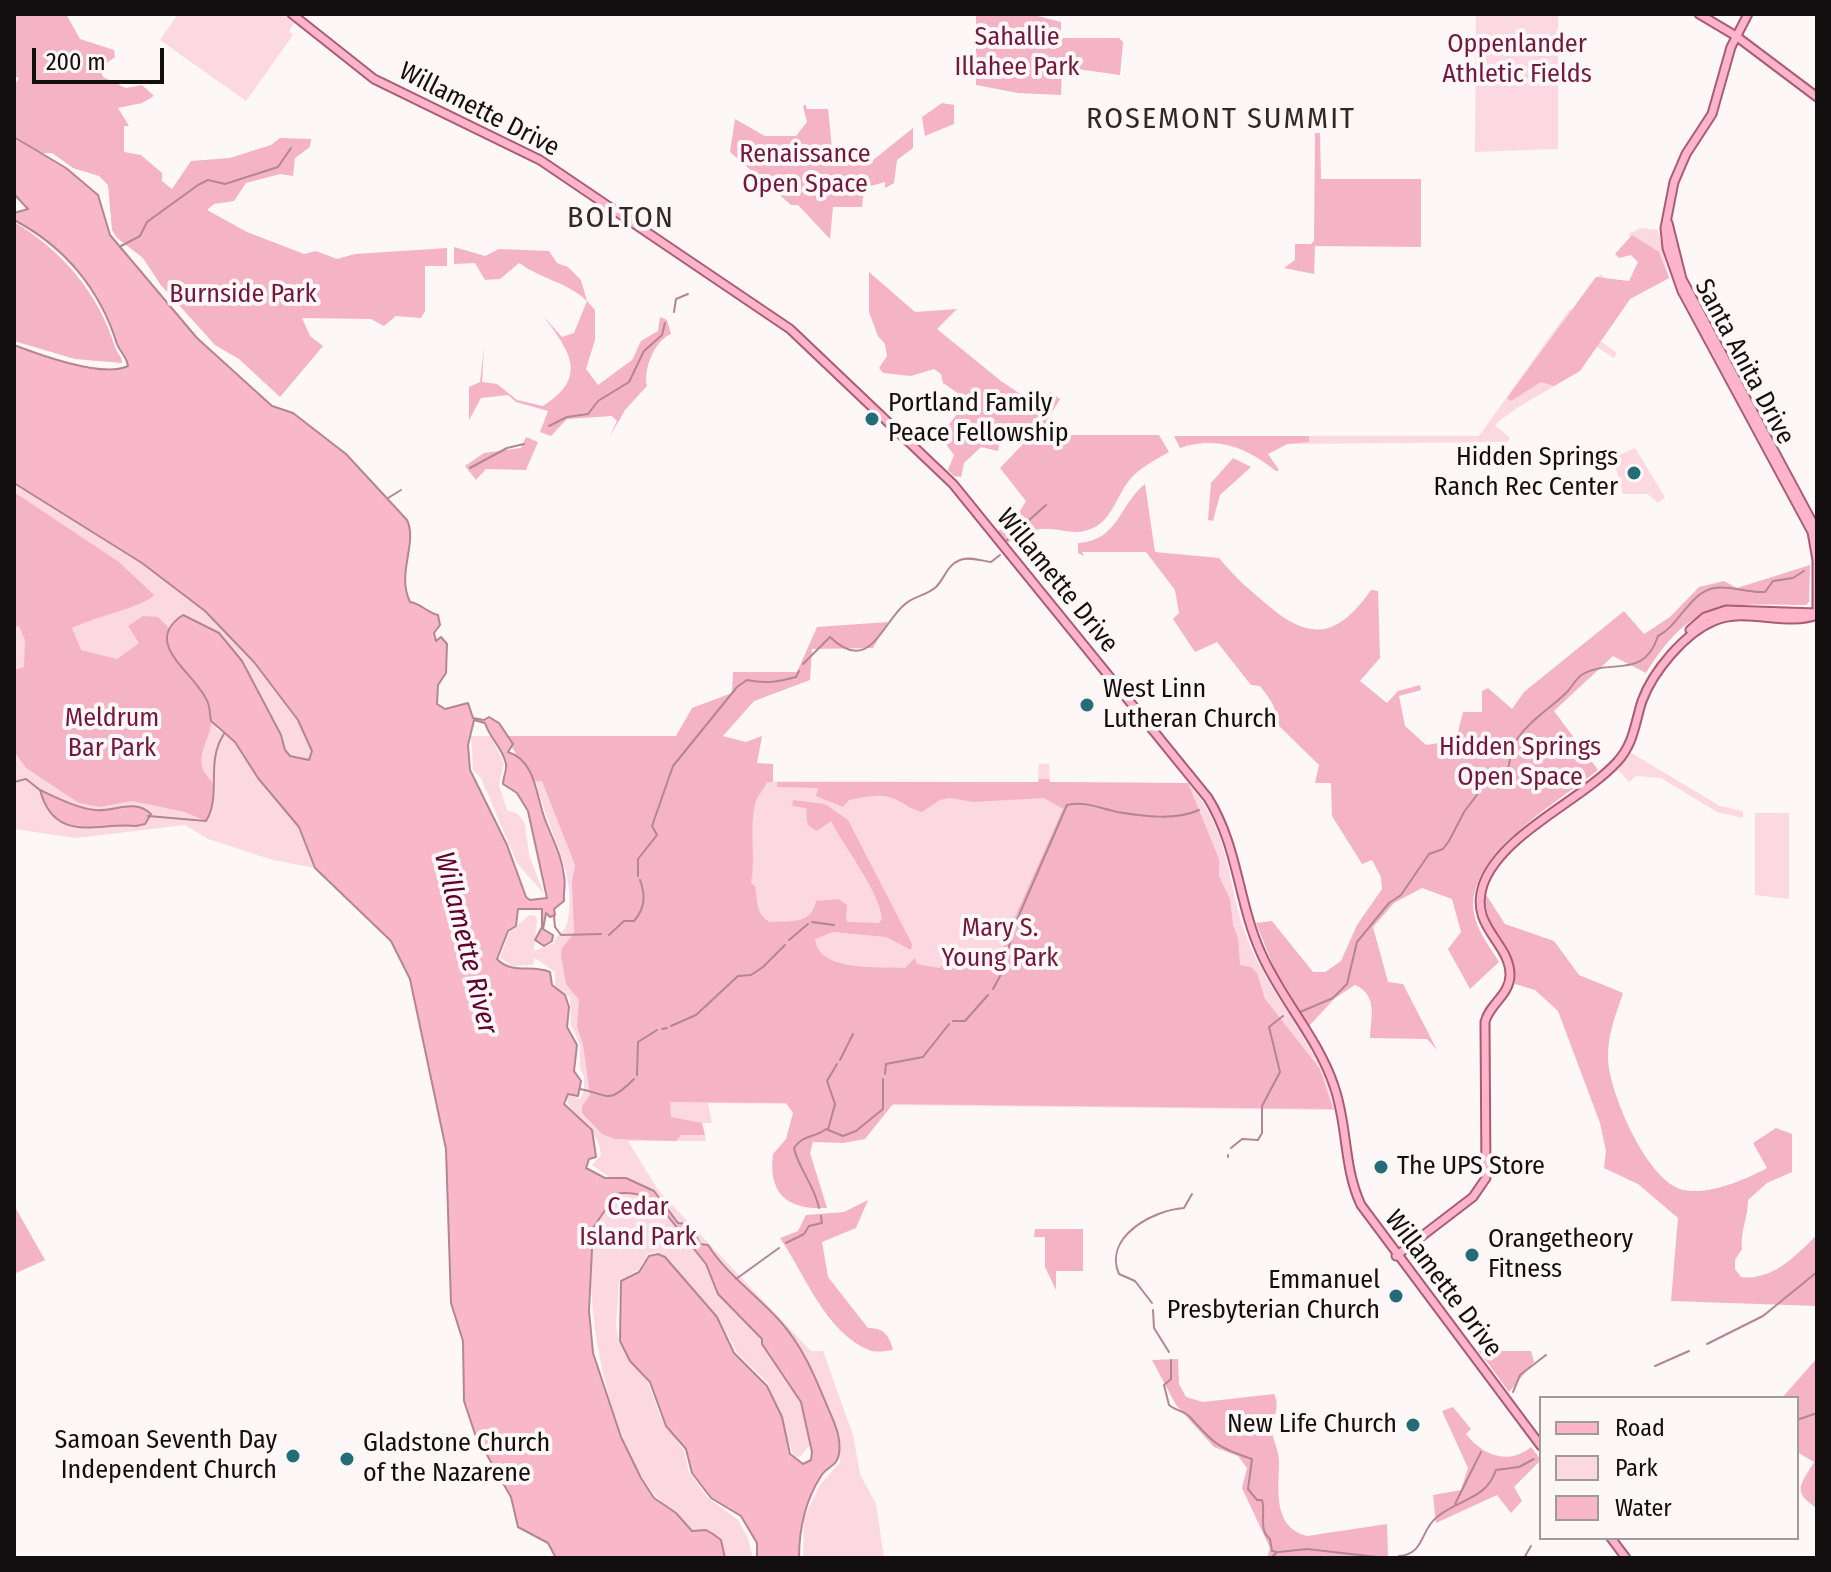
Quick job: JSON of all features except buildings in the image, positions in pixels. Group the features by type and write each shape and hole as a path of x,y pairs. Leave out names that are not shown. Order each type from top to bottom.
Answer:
{"main road":[{"name":"Willamette Drive","path":"292,14 374,79 540,160 764,309 821,356 953,484 1211,803 1233,852 1254,937 1334,1084 1356,1196 1396,1256 1539,1443"},
{"path":"1699,14 1736,36 1817,97"},
{"path":"1741,14 1741,25"},
{"name":"Santa Anita Drive","path":"1748,14 1736,36 1712,114 1678,170 1671,191 1667,248 1678,282 1812,532 1817,560 1817,612"},
{"name":"Santa Anita Drive","path":"1668,223 1676,261 1688,290 1817,531"},
{"path":"1690,630 1705,617 1726,610 1817,612"},
{"path":"1396,1256 1473,1197 1482,1188 1487,1173 1485,1022 1490,1009 1507,989 1510,974 1482,917 1481,893 1486,879 1515,844 1621,757 1632,739 1651,682 1679,646 1705,626 1723,618 1817,612"},
{"path":"1612,1540 1626,1558"}],"green space":[{"name":"Burnside Park","path":"14,14 66,14 80,39 114,50 115,57 100,68 103,77 126,88 142,85 154,96 142,103 118,108 129,126 124,126 124,152 141,155 162,173 162,181 172,189 191,161 230,158 271,145 280,138 311,139 310,147 295,158 293,176 280,174 246,183 234,201 214,204 207,210 247,232 304,254 316,251 337,259 355,254 447,248 447,266 425,266 425,311 421,318 396,316 384,326 371,319 302,318 310,336 323,346 280,397 239,359 215,345 160,284 143,258 117,238 112,230 108,185 99,176 73,168 52,153 42,153 14,136 14,86 19,78 14,76"},
{"path":"178,14 284,14 294,23 289,31 293,35 246,101 160,40"},
{"name":"Sahallie Illahee Park","path":"976,14 1030,14 1061,22 1061,38 1119,38 1123,42 1120,75 1062,67 1061,95 1018,93 976,85"},
{"name":"Oppenlander Athletic Fields","path":"1476,14 1558,14 1558,149 1475,152"},
{"path":"942,103 954,105 954,124 925,136 922,117"},
{"name":"Renaissance Open Space","path":"805,104 807,109 828,109 832,148 844,164 867,165 913,128 913,148 897,160 894,183 885,188 885,182 864,188 862,207 833,207 830,239 798,205 791,205 730,152 735,119 765,136 796,136 807,122"},
{"path":"1315,133 1320,133 1321,179 1421,179 1421,247 1315,246 1314,274 1284,268 1295,260 1295,244 1311,244 1314,241"},
{"path":"14,222 48,246 76,275 99,309 122,363 75,359 14,341"},
{"path":"1641,228 1658,230 1669,278 1630,299 1601,341 1617,353 1614,358 1597,347 1574,372 1495,425 1510,438 1507,442 1288,444 1267,454 1279,470 1276,471 1254,456 1231,446 1207,443 1180,448 1174,436 1479,436 1569,310 1574,310 1600,274 1629,294 1658,255 1628,234"},
{"path":"1632,235 1659,252 1669,278 1630,299 1580,371 1554,386 1541,382 1511,401 1507,398 1596,277 1629,281 1638,262 1631,255 1619,258 1615,254"},
{"path":"454,247 485,256 499,249 549,251 557,263 568,267 581,280 587,301 571,289 519,263 500,279 485,280 475,263 454,264"},
{"path":"869,272 915,312 957,309 937,329 1001,381 1038,406 1050,392 1060,399 1045,424 1057,435 1159,435 1169,452 1132,477 1110,512 1095,527 1075,532 1034,530 1006,544 996,532 1013,523 1026,501 1000,468 1025,442 1018,434 1001,434 998,451 981,447 964,463 961,477 954,476 948,470 954,455 940,436 968,400 943,383 941,374 934,369 911,376 883,373 879,368 887,356 885,344 878,336 869,312"},
{"path":"587,301 595,310 595,340 586,369 598,385 632,360 641,341 658,331 660,317 667,320 671,334 651,357 647,386 625,410 609,438 617,421 612,416 567,419 551,436 540,432 548,411 516,402 508,395 481,398 469,420 469,387 480,382 484,347 482,382 497,384 517,400 543,406 557,395 566,385 570,363 561,341 543,316 562,337 574,333"},
{"path":"1174,436 1309,436 1309,442 1287,444 1268,454 1279,470 1276,471 1254,456 1231,446 1207,443 1180,448"},
{"path":"526,437 538,442 526,470 486,469 476,480 465,466 484,453 521,448"},
{"name":"Hidden Springs Ranch Rec Center","path":"1635,448 1665,497 1658,503 1648,494 1623,494 1613,458"},
{"path":"1233,458 1251,467 1220,495 1213,521 1208,520 1211,483"},
{"name":"Meldrum Bar Park","path":"14,483 142,563 205,611 254,662 298,721 312,751 310,760 290,756 285,750 281,735 242,661 219,634 187,619 216,729 235,742 258,778 299,827 315,868 273,860 208,839 185,825 76,838 14,829"},
{"name":"Hidden Springs Open Space","path":"1145,484 1155,552 1219,558 1252,592 1294,624 1308,629 1333,626 1346,618 1371,590 1378,591 1380,658 1360,681 1387,703 1398,691 1420,685 1421,690 1399,696 1405,726 1426,745 1456,740 1463,712 1482,712 1482,691 1488,688 1512,709 1524,692 1624,611 1644,634 1670,617 1699,587 1724,581 1737,588 1810,565 1809,602 1806,605 1732,606 1713,610 1679,630 1646,673 1613,656 1554,711 1598,770 1518,832 1484,871 1475,892 1474,913 1499,962 1470,989 1448,949 1461,932 1452,899 1422,888 1394,903 1373,927 1388,982 1403,984 1437,1050 1427,1039 1370,1038 1370,1001 1355,985 1335,998 1309,1026 1274,968 1256,923 1272,921 1313,972 1325,972 1341,961 1357,925 1382,889 1381,877 1372,860 1362,864 1332,816 1331,783 1315,783 1319,765 1274,721 1274,707 1260,686 1251,685 1217,642 1195,652 1173,619 1179,613 1175,590 1146,552 1082,552 1084,556 1078,553 1078,543 1091,541 1110,529"},
{"name":"Meldrum Bar Park","path":"14,492 119,562 154,595 141,603 72,628 81,650 117,659 139,643 128,626 143,616 158,617 169,628 166,639 201,688 210,710 211,721 202,762 213,785 211,809 206,821 185,812 132,801 100,807 79,803 26,768 14,751 14,670 24,667 25,640 19,626 14,627"},
{"name":"Mary S. Young Park","path":"888,622 873,648 812,649 810,680 754,701 723,736 746,742 762,736 757,763 773,764 773,782 767,782 757,798 753,823 751,883 755,886 761,914 769,922 798,920 810,914 816,901 839,899 847,905 846,920 849,922 879,923 882,919 875,896 831,821 817,831 808,824 806,808 792,806 793,800 825,804 848,820 912,944 911,950 886,937 833,932 815,939 819,950 827,958 852,966 905,968 915,958 917,964 939,968 957,956 962,965 984,970 1004,957 1003,944 1063,809 1044,798 973,802 950,798 940,800 922,812 879,796 849,800 843,807 816,796 818,788 777,787 777,782 1038,782 1039,779 1049,779 1050,782 1188,783 1219,859 1219,876 1230,899 1240,965 1251,967 1257,973 1265,999 1320,1069 1333,1109 893,1104 865,1139 843,1143 813,1142 810,1153 827,1208 801,1206 783,1197 777,1189 772,1168 773,1154 786,1139 793,1113 786,1103 670,1102 671,1117 702,1123 705,1135 681,1135 676,1141 615,1139 602,1134 582,1113 582,1106 590,1095 583,1044 577,1027 579,1000 566,984 561,956 562,948 574,933 572,882 575,865 542,781 531,781 506,736 676,736 692,708 732,693 733,672 797,672 817,627"},
{"path":"471,736 490,736 504,763 499,785 507,810 518,814 525,824 529,855 544,894 517,863 481,778 473,770"},
{"path":"1630,752 1720,806 1743,811 1743,818 1717,812 1661,778 1636,776 1629,782 1618,770"},
{"name":"Mary S. Young Park","path":"1039,764 1049,764 1050,782 1188,783 1203,802 1221,840 1248,941 1319,1065 1335,1110 708,1103 712,1123 702,1123 706,1141 628,1141 658,1190 811,1351 823,1351 853,1435 860,1474 876,1504 884,1558 803,1558 804,1518 820,1485 840,1462 838,1431 810,1445 800,1457 794,1457 768,1383 738,1354 718,1317 665,1256 658,1252 648,1254 639,1269 619,1281 616,1326 619,1343 649,1384 660,1416 684,1451 689,1472 707,1497 738,1520 748,1538 753,1558 727,1558 716,1541 691,1530 678,1520 639,1472 624,1441 602,1367 595,1328 592,1255 599,1220 622,1178 609,1177 592,1165 601,1155 596,1138 566,1099 569,1095 580,1099 584,1091 580,1045 571,1025 570,997 555,987 555,972 535,958 533,965 513,966 500,958 509,933 529,915 536,916 537,920 534,951 554,943 567,924 570,906 566,871 537,785 531,781 1038,782"},
{"path":"1755,813 1789,813 1789,899 1755,895"},
{"path":"1485,893 1505,924 1554,941 1579,975 1623,993 1609,1042 1610,1074 1632,1132 1643,1152 1667,1182 1680,1189 1701,1191 1737,1182 1767,1168 1753,1143 1776,1128 1792,1134 1792,1172 1767,1183 1748,1200 1742,1249 1735,1260 1735,1269 1741,1277 1774,1271 1817,1235 1817,1306 1671,1301 1678,1218 1638,1184 1604,1168 1606,1151 1600,1123 1558,1011 1535,990 1515,984 1510,960 1489,917"},
{"path":"868,1200 856,1228 822,1242 828,1277 868,1328 878,1329 890,1340 893,1350 877,1352 854,1341 828,1316 780,1238 798,1231 806,1215 844,1212"},
{"path":"14,1208 45,1260 14,1274"},
{"path":"1035,1229 1083,1229 1083,1271 1056,1271 1056,1290 1045,1267 1045,1237 1034,1237"},
{"path":"1479,1351 1531,1351 1534,1362 1509,1392"},
{"path":"1817,1358 1817,1508 1801,1492 1802,1482 1814,1462 1799,1453 1799,1396 1784,1396"},
{"path":"1178,1359 1179,1384 1186,1397 1203,1402 1274,1394 1276,1408 1272,1431 1279,1457 1280,1506 1288,1524 1307,1536 1387,1524 1388,1558 1267,1558 1270,1548 1242,1488 1247,1468 1238,1456 1214,1447 1176,1405 1152,1360"},
{"path":"1453,1407 1471,1429 1466,1434 1472,1441 1496,1456 1513,1456 1531,1447 1539,1457 1539,1462 1514,1487 1522,1501 1511,1513 1497,1495 1436,1523 1433,1495 1461,1490 1468,1468 1442,1411"}],"water":[{"name":"Willamette River","path":"14,137 66,168 98,195 110,235 197,338 272,406 293,413 346,454 407,520 410,538 406,591 410,602 438,615 440,625 434,633 436,641 441,637 447,644 446,673 438,685 437,704 445,709 468,703 473,718 484,720 489,717 499,723 513,744 508,752 518,757 530,772 561,862 565,879 564,901 554,909 555,915 550,917 546,913 543,929 553,935 552,941 544,946 535,940 542,927 542,909 518,909 516,926 508,931 497,959 509,967 550,972 552,985 565,995 569,1007 567,1027 577,1045 574,1071 581,1081 578,1096 568,1094 564,1104 592,1130 596,1157 589,1159 586,1168 605,1178 626,1178 654,1191 678,1223 690,1224 700,1244 708,1245 724,1266 788,1330 816,1380 838,1433 839,1454 836,1462 821,1476 807,1505 799,1558 757,1558 757,1543 741,1516 711,1498 692,1473 686,1449 666,1426 650,1382 630,1361 620,1341 621,1281 639,1272 649,1256 658,1254 665,1257 717,1317 734,1353 767,1386 782,1417 790,1454 803,1464 811,1460 801,1402 762,1344 762,1339 718,1294 706,1264 659,1205 645,1196 633,1194 616,1194 593,1228 589,1311 593,1353 621,1437 641,1478 654,1498 676,1513 692,1531 706,1530 721,1540 725,1558 556,1558 548,1543 518,1527 511,1497 475,1434 464,1401 463,1341 451,1303 446,1149 410,979 391,941 315,868 299,827 258,778 235,742 211,721 209,705 202,692 169,648 167,637 171,626 183,615 219,633 242,661 281,735 285,750 290,756 309,760 312,751 298,720 254,662 205,611 142,563 14,483 14,345 88,367 117,369 128,366 101,305 78,271 49,243 14,220 14,213 28,209 14,194","holes":["474,720 485,723 504,758 503,784 517,793 528,811 547,898 530,900 526,897 507,845 470,770 468,745"]},
{"path":"40,790 88,809 131,806 145,809 151,814 145,824 136,826 67,825 47,807"}],"waterway":[{"path":"121,246 140,236 147,222 198,185 208,180 225,184 278,167 291,148"},
{"path":"674,312 676,299 688,294"},
{"path":"549,426 567,417 588,414 598,401 629,382 644,351 662,335 665,323"},
{"path":"470,468 507,448 524,444"},
{"path":"388,498 401,490"},
{"path":"1007,540 1046,505"},
{"path":"803,664 830,637 843,647 855,651 864,649 873,643 904,605 936,587 956,562 967,558 991,562 1000,555"},
{"path":"1300,1012 1333,998 1347,984 1357,942 1389,903 1401,895 1429,854 1443,849 1464,812 1492,775 1508,768 1513,745 1522,732 1581,676 1594,670 1626,666 1644,658 1652,650 1658,636 1673,625 1691,602 1705,591 1720,587 1765,592 1773,581 1793,578 1804,571"},
{"path":"638,876 638,859 657,835 652,826 673,766 737,687 747,680 766,682 789,679 796,677 799,671"},
{"path":"148,816 206,821 213,800 215,756 224,734"},
{"path":"14,782 26,779 40,790"},
{"path":"1007,953 1016,922 1067,805 1086,804 1158,817 1180,816 1199,810"},
{"path":"609,935 624,921 634,921 640,911 644,897 640,880"},
{"path":"554,916 555,927 561,935 601,934"},
{"path":"812,922 834,925"},
{"path":"789,940 808,924"},
{"path":"671,1026 696,1015 738,976 751,975 785,945"},
{"path":"993,989 1005,967 1006,957"},
{"path":"953,1021 965,1021 988,995"},
{"path":"1231,1148 1242,1139 1258,1140 1262,1133 1262,1106 1280,1072 1269,1027 1283,1016"},
{"path":"885,1074 886,1064 923,1057 949,1024"},
{"path":"662,1029 667,1028"},
{"path":"637,1075 638,1042 657,1030"},
{"path":"840,1060 853,1034"},
{"path":"828,1130 835,1104 827,1081 837,1064"},
{"path":"580,1089 608,1096 619,1092 634,1079"},
{"path":"819,1208 794,1148 801,1140 826,1129 843,1136 856,1131 883,1109 883,1079"},
{"path":"1152,1303 1135,1281 1119,1274 1116,1261 1118,1248 1134,1228 1159,1214 1184,1208 1192,1194"},
{"path":"786,1243 804,1234 809,1226 822,1223 821,1216"},
{"path":"736,1279 779,1248"},
{"path":"1707,1344 1763,1316 1817,1272"},
{"path":"1153,1310 1154,1328 1169,1352"},
{"path":"1655,1366 1689,1351"},
{"path":"1513,1392 1520,1375 1546,1355"},
{"path":"1171,1360 1171,1379 1164,1385 1169,1405 1188,1415 1217,1444 1252,1459 1248,1489 1257,1500 1262,1500 1264,1531 1270,1539 1272,1551 1277,1552 1271,1558"},
{"path":"1799,1419 1817,1413"},
{"path":"1455,1504 1481,1452"},
{"path":"1399,1556 1414,1551 1437,1517 1486,1487 1496,1470 1519,1467 1534,1459"},
{"path":"1524,1558 1531,1546"},
{"path":"1279,1552 1307,1549 1377,1557"},
{"path":"1483,1558 1495,1558"}],"place":[{"name":"Portland Family Peace Fellowship","path":"872,419"},
{"name":"Hidden Springs Ranch Rec Center","path":"1634,473"},
{"name":"West Linn Lutheran Church","path":"1087,705"},
{"name":"The UPS Store","path":"1381,1167"},
{"name":"Orangetheory Fitness","path":"1472,1255"},
{"name":"Emmanuel Presbyterian Church","path":"1396,1296"},
{"name":"New Life Church","path":"1413,1425"},
{"name":"Samoan Seventh Day Independent Church","path":"293,1456"},
{"name":"Gladstone Church of the Nazarene","path":"347,1459"}],"district":[{"name":"ROSEMONT SUMMIT","path":"1221,120"},
{"name":"BOLTON","path":"621,219"}],"park label":[{"name":"Cedar Island Park","path":"638,1223"}]}
